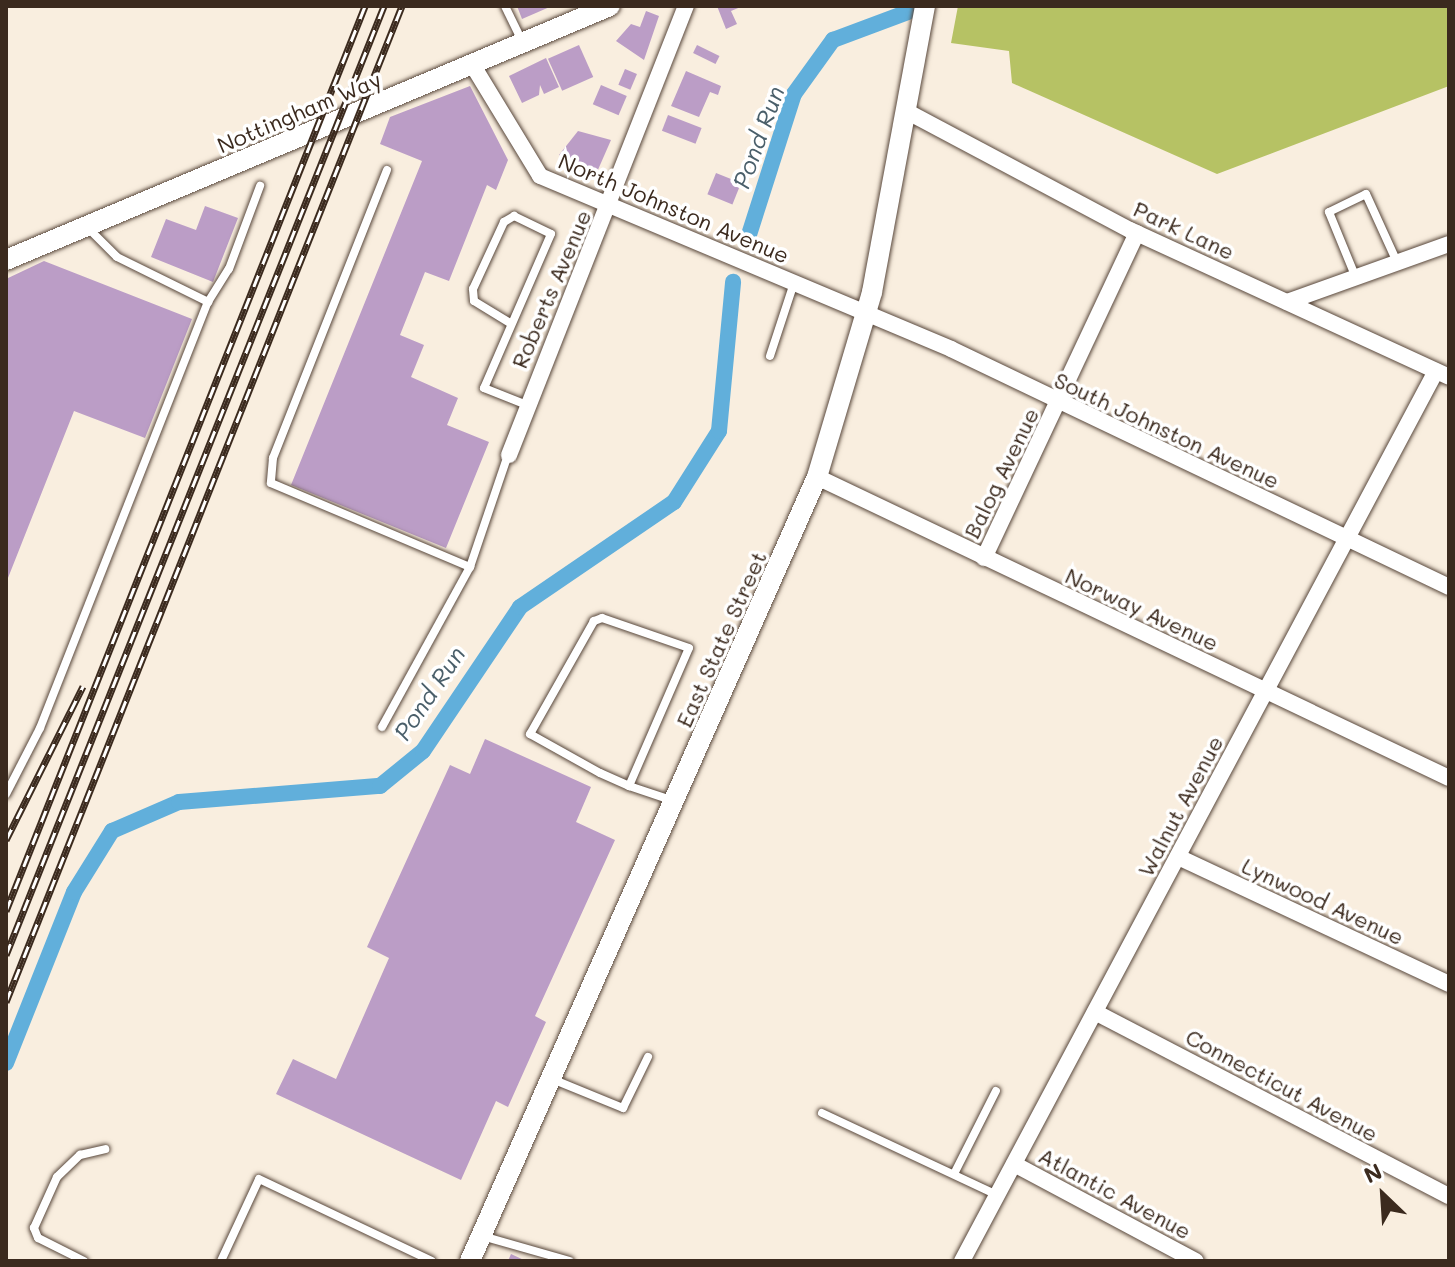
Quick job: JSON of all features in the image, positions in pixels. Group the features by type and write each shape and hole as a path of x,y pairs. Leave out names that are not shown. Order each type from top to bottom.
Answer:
{"street":[{"name":"Nottingham Way","path":"6,260 610,6"},
{"name":"Roberts Avenue","path":"509,455 686,6"},
{"name":"East State Street","path":"470,1261 817,477 867,312 925,6"},
{"name":"North Johnston Avenue","path":"472,64 529,165 610,205 867,312"},
{"name":"Park Lane","path":"906,111 1137,233 1442,374"},
{"name":"Balog Avenue","path":"984,558 1137,233"},
{"path":"1287,302 1354,273 1449,244"},
{"name":"South Johnston Avenue","path":"867,312 1058,405 1449,587"},
{"name":"Walnut Avenue","path":"962,1261 1347,538 1442,374"},
{"name":"Norway Avenue","path":"817,477 1449,778"},
{"name":"Lynwood Avenue","path":"1178,857 1449,984"},
{"name":"Connecticut Avenue","path":"1095,1012 1449,1196"},
{"name":"Atlantic Avenue","path":"1014,1164 1196,1261"}],"lane":[{"path":"505,6 522,43"},
{"path":"387,170 273,458 271,483 470,567"},
{"path":"6,794 40,728 208,302 229,269 260,186"},
{"path":"1354,273 1329,212 1366,194 1397,262"},
{"path":"511,321 474,301 473,289 504,222 514,216 549,229 484,388 527,405"},
{"path":"86,227 117,257 208,302"},
{"path":"770,356 794,283"},
{"path":"382,727 470,567 509,455"},
{"path":"629,786 689,648 635,628 594,621 530,734 629,786 675,802"},
{"path":"551,1079 623,1108 648,1057"},
{"path":"954,1174 996,1091"},
{"path":"822,1113 997,1195"},
{"path":"84,1261 38,1238 34,1228 57,1177 80,1155 105,1149"},
{"path":"221,1261 259,1179 432,1261"},
{"path":"482,1235 570,1261"}],"green space":[{"path":"958,6 1449,6 1449,86 1217,174 1012,83 1009,51 951,43"}],"building":[{"path":"517,6 552,6 522,19"},
{"path":"717,6 743,6 731,11 737,24 726,29"},
{"path":"646,11 659,16 644,60 616,41 631,24 640,27"},
{"path":"579,45 593,77 562,91 548,59"},
{"path":"697,45 719,56 716,64 693,53"},
{"path":"546,58 559,87 544,94 540,85 539,95 522,103 509,76"},
{"path":"625,69 637,74 630,90 618,85"},
{"path":"686,71 721,86 718,95 710,92 699,117 671,106"},
{"path":"601,85 627,96 619,115 593,104"},
{"path":"470,86 508,160 496,190 487,185 449,281 425,272 400,335 424,345 411,377 458,398 447,425 489,442 446,548 291,485 422,161 380,144 390,117"},
{"path":"668,115 702,128 696,144 662,131"},
{"path":"578,131 611,140 597,172 559,155"},
{"path":"716,173 741,183 732,204 707,194"},
{"path":"205,206 238,218 213,282 151,257 166,219 196,230"},
{"path":"44,261 192,319 145,438 74,411 6,583 6,279"},
{"path":"485,739 591,787 576,822 615,840 535,1016 546,1022 508,1107 496,1101 461,1180 276,1094 293,1059 336,1079 389,958 367,947 450,765 470,774"},
{"path":"511,1254 526,1261 508,1261"}],"waterway":[{"name":"Pond Run","path":"747,241 794,94 833,40 908,12"},
{"name":"Pond Run","path":"6,1063 74,892 112,831 179,802 380,786 423,751 520,607 674,502 719,431 733,282"}],"railway":[{"path":"6,911 365,6"},
{"path":"6,955 384,6"},
{"path":"6,1002 402,6"},
{"path":"6,840 83,686"}]}
